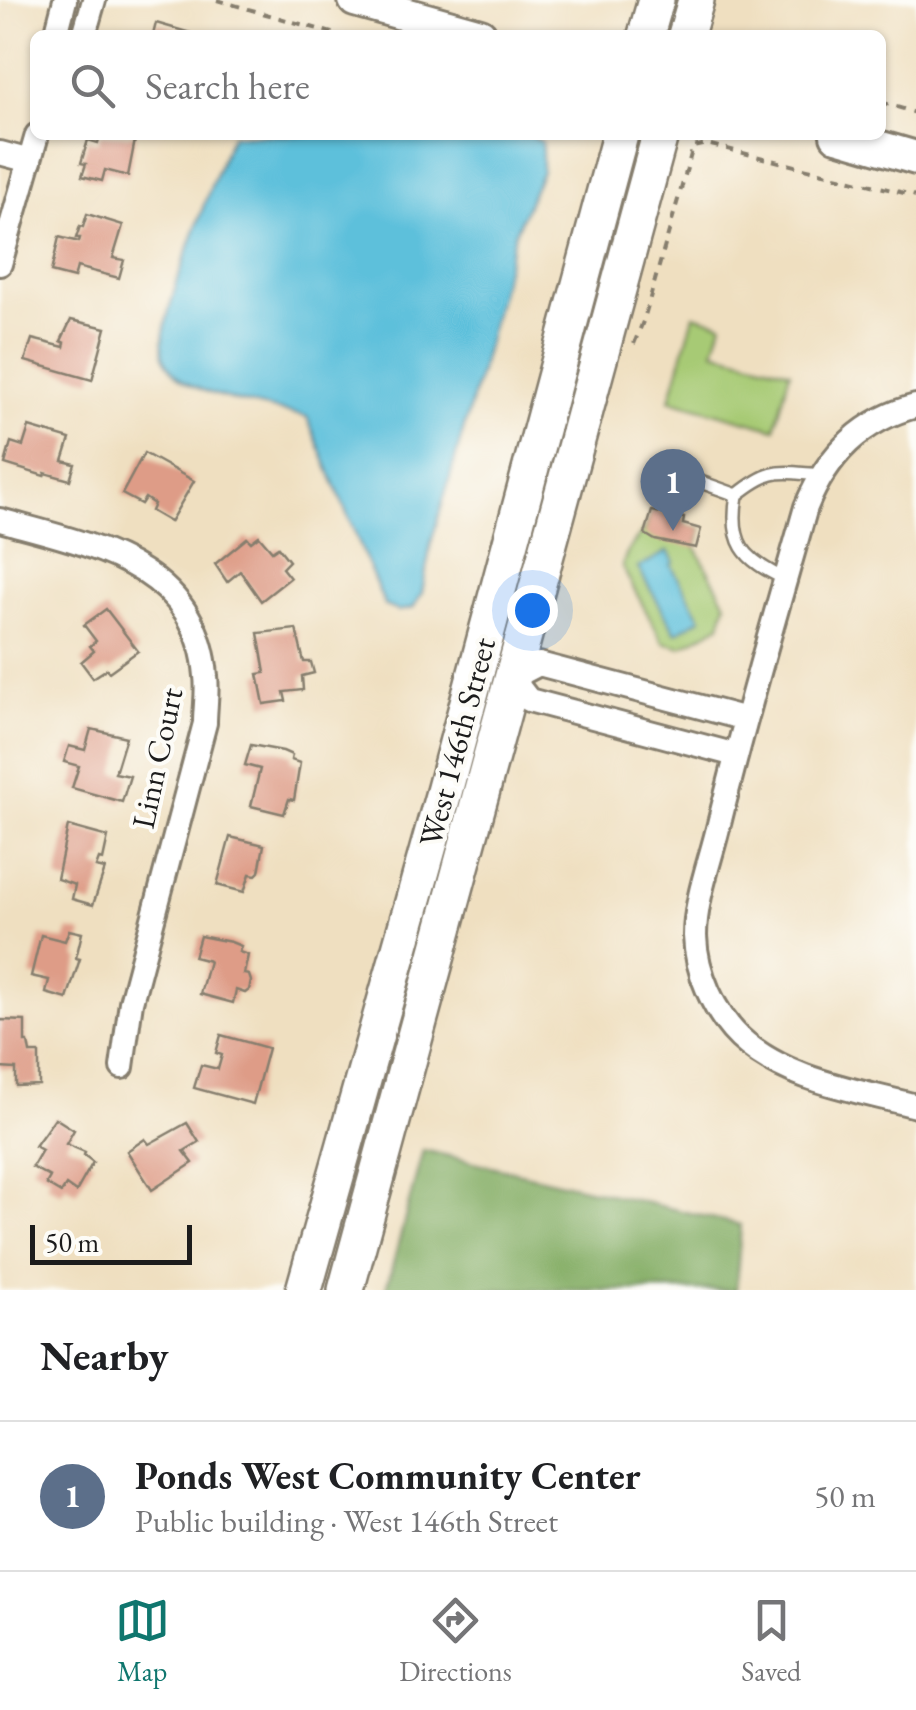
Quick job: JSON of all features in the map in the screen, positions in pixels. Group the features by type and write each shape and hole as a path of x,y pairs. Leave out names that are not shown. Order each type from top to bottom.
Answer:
{"main road":[{"path":"647,30 656,0"},
{"path":"687,30 696,0"},
{"name":"West 146th Street","path":"304,1290 619,140"},
{"name":"West 146th Street","path":"346,1290 659,140"},
{"path":"337,1169 377,1180"}],"street":[{"path":"57,30 65,0"},
{"path":"85,30 94,0"},
{"path":"355,0 462,30"},
{"path":"0,264 36,140"},
{"path":"853,140 916,158"},
{"path":"0,153 30,161"},
{"path":"916,406 868,426 845,444 820,476 806,508 741,736 695,935 709,993 722,1018 738,1036 779,1066 916,1106"},
{"name":"Linn Court","path":"0,520 118,555 136,565 167,589 183,609 202,651 207,678 205,723 132,1002 122,1067"},
{"path":"512,678 539,664 741,736"},
{"path":"476,669 512,678 530,700 741,736"}],"lane":[{"path":"667,470 737,494"},
{"path":"786,579 752,560 735,540 737,494 762,475 783,472 820,476"}],"path":[{"path":"217,0 322,30"},
{"path":"886,104 916,113"},
{"path":"693,147 707,144 916,196"}],"green space":[{"path":"694,315 722,323 714,351 790,371 775,429 670,400"},
{"path":"652,511 684,518 683,524 701,529 696,548 726,603 720,625 681,647 663,642 622,567"},
{"path":"423,1150 741,1225 736,1290 386,1290"}],"water":[{"path":"230,140 542,142 542,171 515,233 431,543 422,593 413,608 399,611 385,606 307,417 202,390 176,375 163,356 168,314 201,212"},
{"path":"668,551 674,562 671,565 701,618 676,633 638,568"}],"building":[{"path":"156,23 180,30 154,30"},
{"path":"88,140 135,140 128,176 105,170 102,181 82,176 86,164 81,163"},
{"path":"87,214 123,225 113,258 124,260 119,278 77,267 74,278 51,272 59,237 79,242 80,238 76,238"},
{"path":"71,320 106,328 92,380 25,361 32,339 64,347 61,341"},
{"path":"29,427 70,439 63,461 75,464 70,480 5,464 11,442 23,446"},
{"path":"144,453 194,481 170,522 151,511 154,504 145,498 141,504 122,494"},
{"path":"652,511 684,518 683,524 701,529 696,548 655,540 645,534"},
{"path":"259,536 272,551 278,547 289,561 282,568 290,578 261,601 240,571 227,582 215,564 247,538 251,542"},
{"path":"106,609 138,651 109,672 107,669 93,678 81,662 94,651 90,646 96,641 84,625"},
{"path":"296,629 304,662 311,662 314,673 302,676 303,690 284,692 286,701 264,704 258,674 265,673 258,633"},
{"path":"91,729 126,737 115,773 130,776 122,802 72,788 79,766 64,762 69,746 85,750"},
{"path":"251,745 283,751 300,763 294,800 289,799 284,814 251,806 260,769 245,765"},
{"path":"68,826 108,837 103,860 99,859 96,867 105,869 93,905 72,899 75,885 57,879"},
{"path":"230,837 264,845 259,872 250,874 244,892 217,885"},
{"path":"69,930 82,933 76,958 80,959 67,999 46,993 49,980 31,976 41,935 65,941"},
{"path":"200,936 231,942 241,946 239,952 248,955 244,974 251,981 249,990 236,990 233,1003 200,994 209,961 194,957"},
{"path":"0,1020 25,1021 25,1042 30,1053 39,1053 39,1085 16,1086 16,1069 0,1068"},
{"path":"221,1035 268,1048 253,1104 194,1088 201,1065 218,1069 222,1055 216,1053"},
{"path":"55,1118 74,1130 66,1144 85,1152 93,1162 76,1192 66,1185 61,1193 46,1184 50,1177 32,1167 42,1150 35,1146"},
{"path":"187,1123 199,1142 184,1151 193,1163 152,1190 127,1151 145,1139 149,1144"}],"place":[{"name":"Ponds West Community Center","path":"673,531"}]}
